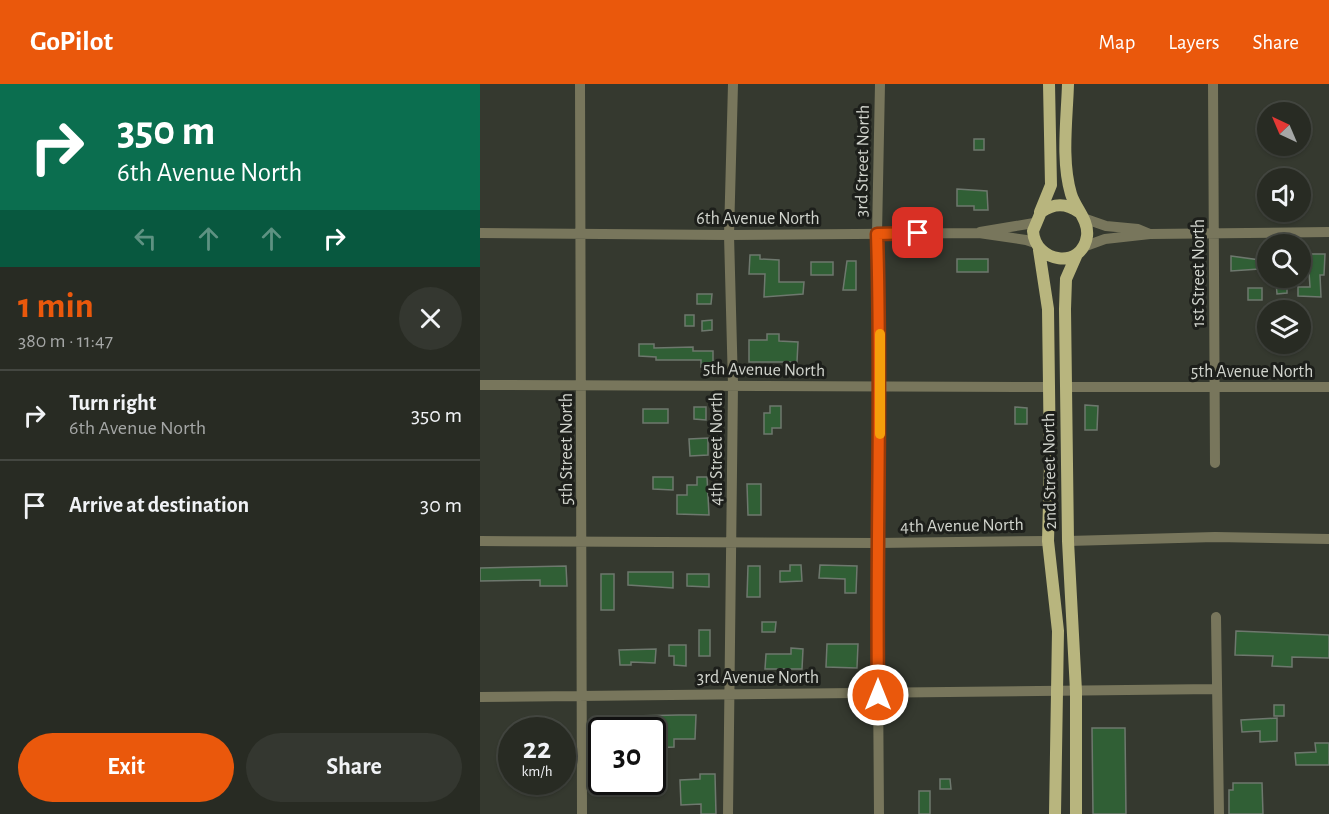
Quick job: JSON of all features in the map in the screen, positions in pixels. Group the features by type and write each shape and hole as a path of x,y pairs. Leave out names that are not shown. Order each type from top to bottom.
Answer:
{"main road":[{"path":"1049,84 1051,185 1036,220 1037,247 1048,309 1050,464 1048,540 1058,631 1059,692 1055,814"},
{"path":"1037,247 1057,259 1080,250 1087,232 1071,193 1066,158 1068,84"},
{"path":"1036,220 1046,209 1057,205 1068,206 1081,215"},
{"name":"2nd Street North","path":"1076,814 1076,691 1068,541 1066,279 1080,250"}],"street":[{"name":"5th Street North","path":"580,84 582,814"},
{"name":"4th Street North","path":"728,814 733,385 729,236 733,84"},
{"name":"3rd Street North","path":"879,814 877,543 881,387 877,234 880,84"},
{"name":"1st Street North","path":"1212,84 1215,233 1215,463"},
{"path":"1081,215 1106,226 1138,229 1150,234"},
{"path":"979,232 1036,220"},
{"name":"6th Avenue North","path":"480,233 581,232 729,236 979,232 1037,247"},
{"path":"1080,250 1105,239 1150,234 1329,232"},
{"name":"5th Avenue North","path":"480,385 1048,387"},
{"name":"5th Avenue North","path":"1066,387 1329,387"},
{"path":"1068,541 1215,537 1329,539"},
{"name":"4th Avenue North","path":"480,542 732,540 877,543 1048,540"},
{"path":"1216,617 1219,814"},
{"name":"3rd Avenue North","path":"480,697 729,693 878,695 1216,689"}],"building":[{"path":"974,139 984,139 984,150 974,150"},
{"path":"957,189 987,191 988,210 974,210 974,206 957,206"},
{"path":"1311,254 1325,254 1324,275 1320,275 1321,297 1298,296 1298,288 1311,288"},
{"path":"750,255 760,255 760,259 779,260 779,282 804,282 803,294 764,297 765,274 749,274"},
{"path":"1231,256 1257,260 1257,269 1231,271"},
{"path":"957,259 988,259 988,272 957,272"},
{"path":"847,261 856,261 856,290 843,290"},
{"path":"811,262 833,262 833,275 811,275"},
{"path":"1248,288 1262,288 1262,300 1248,300"},
{"path":"1276,288 1287,288 1287,293 1277,294"},
{"path":"697,294 712,294 711,304 697,304"},
{"path":"685,315 694,315 694,326 685,326"},
{"path":"712,320 712,330 702,331 702,321"},
{"path":"767,334 779,334 779,341 798,342 797,362 749,362 749,340 767,340"},
{"path":"639,344 654,344 654,348 693,347 693,351 713,351 713,367 701,367 701,360 656,360 656,357 639,356"},
{"path":"1085,405 1098,406 1097,430 1085,430"},
{"path":"770,406 781,406 781,428 772,428 772,434 764,434 764,413 770,413"},
{"path":"694,407 706,407 706,420 694,419"},
{"path":"1015,407 1027,408 1027,424 1015,424"},
{"path":"643,409 668,409 668,423 643,423"},
{"path":"708,438 708,455 690,456 689,439"},
{"path":"653,477 673,477 673,490 653,489"},
{"path":"697,477 707,477 709,515 677,514 677,495 687,495 687,485 697,485"},
{"path":"747,484 761,484 761,515 748,515"},
{"path":"790,565 801,565 802,581 780,582 780,571 790,571"},
{"path":"820,565 857,566 856,593 845,593 845,579 819,578"},
{"path":"566,566 567,586 540,586 540,580 480,581 480,568"},
{"path":"748,566 760,566 760,597 747,597"},
{"path":"628,572 673,572 673,588 628,585"},
{"path":"601,574 614,574 614,610 601,610"},
{"path":"687,574 709,574 709,587 687,586"},
{"path":"762,622 776,622 775,632 762,632"},
{"path":"699,630 710,630 710,656 699,656"},
{"path":"1236,631 1329,635 1329,658 1292,657 1292,667 1272,666 1273,656 1235,655"},
{"path":"827,644 858,644 857,668 826,667"},
{"path":"669,645 686,645 686,666 674,665 674,656 669,656"},
{"path":"791,648 803,649 802,669 765,669 766,654 791,654"},
{"path":"656,649 655,663 631,662 631,665 620,665 619,650"},
{"path":"1274,705 1284,705 1284,716 1274,716"},
{"path":"696,715 695,739 674,739 674,747 666,747 666,717 632,716"},
{"path":"1277,718 1277,741 1260,742 1260,731 1242,732 1241,720"},
{"path":"1092,728 1125,728 1126,814 1093,814"},
{"path":"1315,743 1329,743 1329,765 1296,765 1295,753 1316,752"},
{"path":"700,774 715,774 716,814 701,814 701,804 681,805 680,780 700,779"},
{"path":"940,779 950,779 951,789 940,789"},
{"path":"1233,783 1262,783 1263,814 1229,814 1229,790 1233,790"},
{"path":"919,791 930,791 930,814 919,814"}],"slow traffic":[{"path":"880,334 880,434"}],"route":[{"path":"878,695 877,543 881,387 877,234 918,233"}]}
